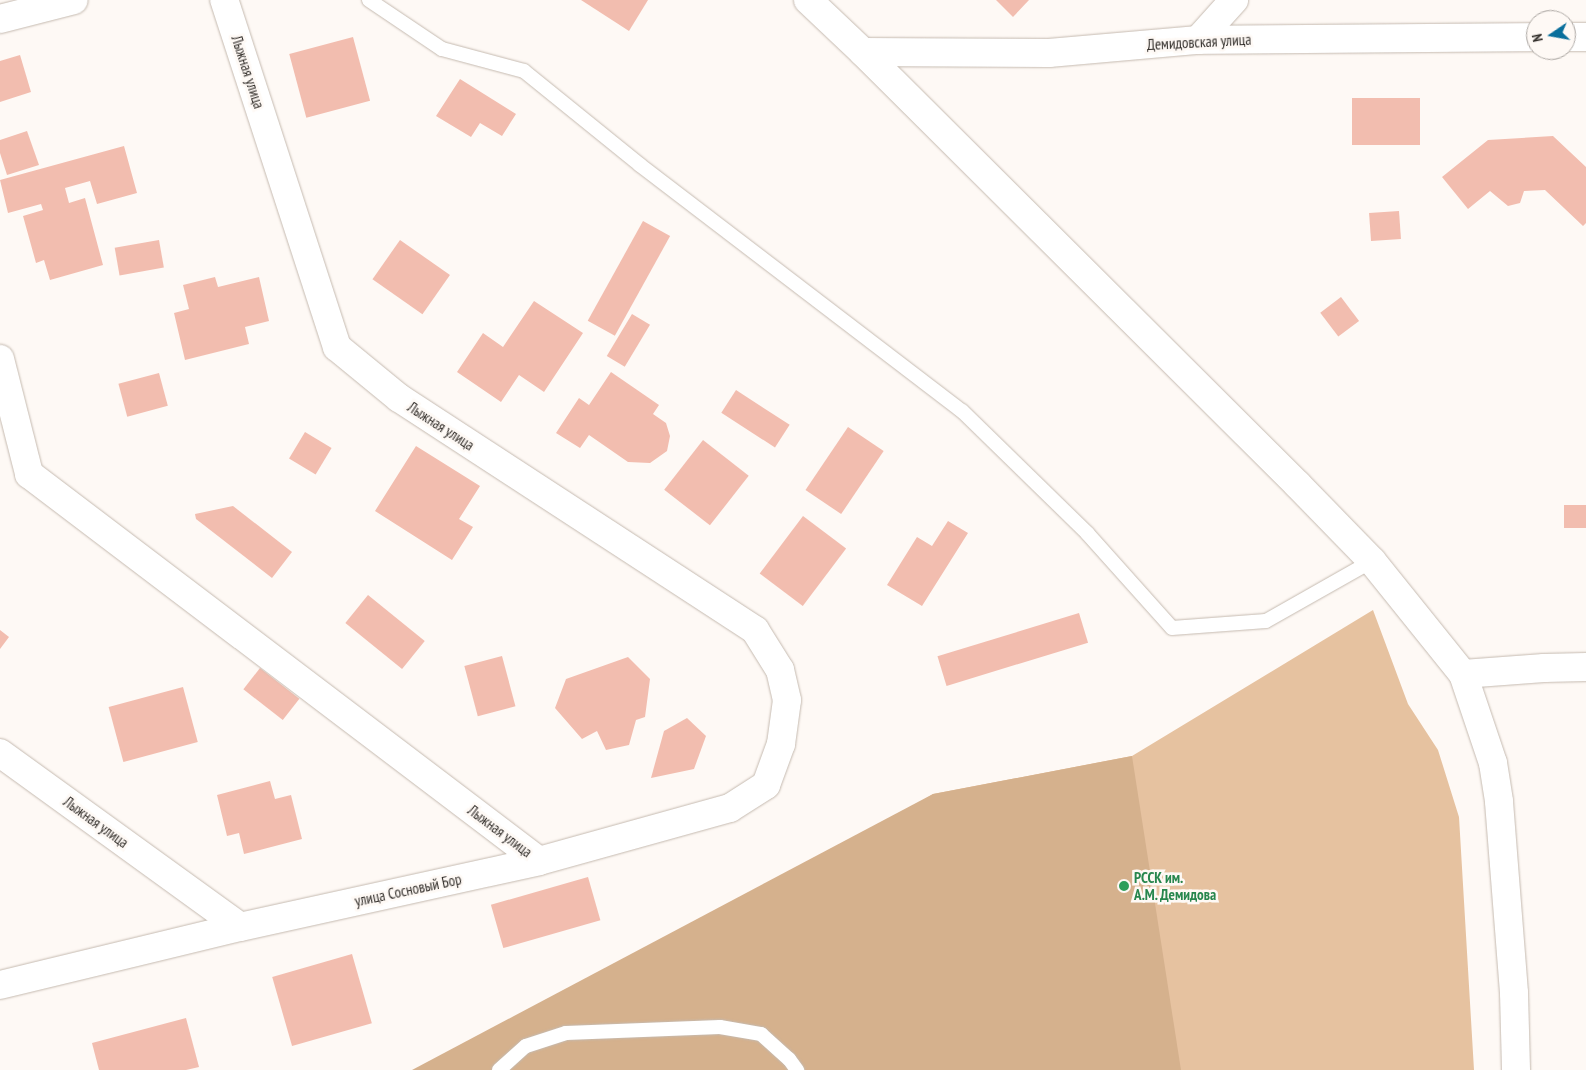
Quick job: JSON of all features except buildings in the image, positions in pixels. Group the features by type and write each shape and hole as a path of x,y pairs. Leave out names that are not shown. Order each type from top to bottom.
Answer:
{"street":[{"path":"0,19 74,0"},
{"name":"Лыжная улица","path":"224,0 336,348 399,398 755,630 780,670 787,700 781,744"},
{"path":"808,0 863,52 1372,561 1464,674 1493,764 1499,802 1514,993 1516,1070"},
{"path":"1198,40 1234,0"},
{"name":"Демидовская улица","path":"863,52 1049,53 1198,40 1526,37"},
{"name":"Лыжная улица","path":"0,359 29,474 539,861"},
{"path":"1464,674 1586,667"},
{"name":"улица Сосновый Бор","path":"0,985 240,927 539,861 730,808 766,785 781,744"},
{"name":"Лыжная улица","path":"0,753 240,927"}],"lane":[{"path":"370,0 442,49 524,71 656,177 962,410 1087,533 1172,628 1266,621 1372,561"},
{"path":"499,1070 526,1046 566,1033 720,1027 761,1034 789,1059 797,1070"}],"shaded area":[{"name":"РССК им. А.М. Демидова","path":"1373,610 1408,704 1438,750 1459,817 1474,1070 449,1070 672,955 933,794 1132,756"},
{"path":"1132,756 1181,1070 412,1070 933,794"}],"place":[{"name":"РССК им. А.М. Демидова","path":"1124,886"}]}
